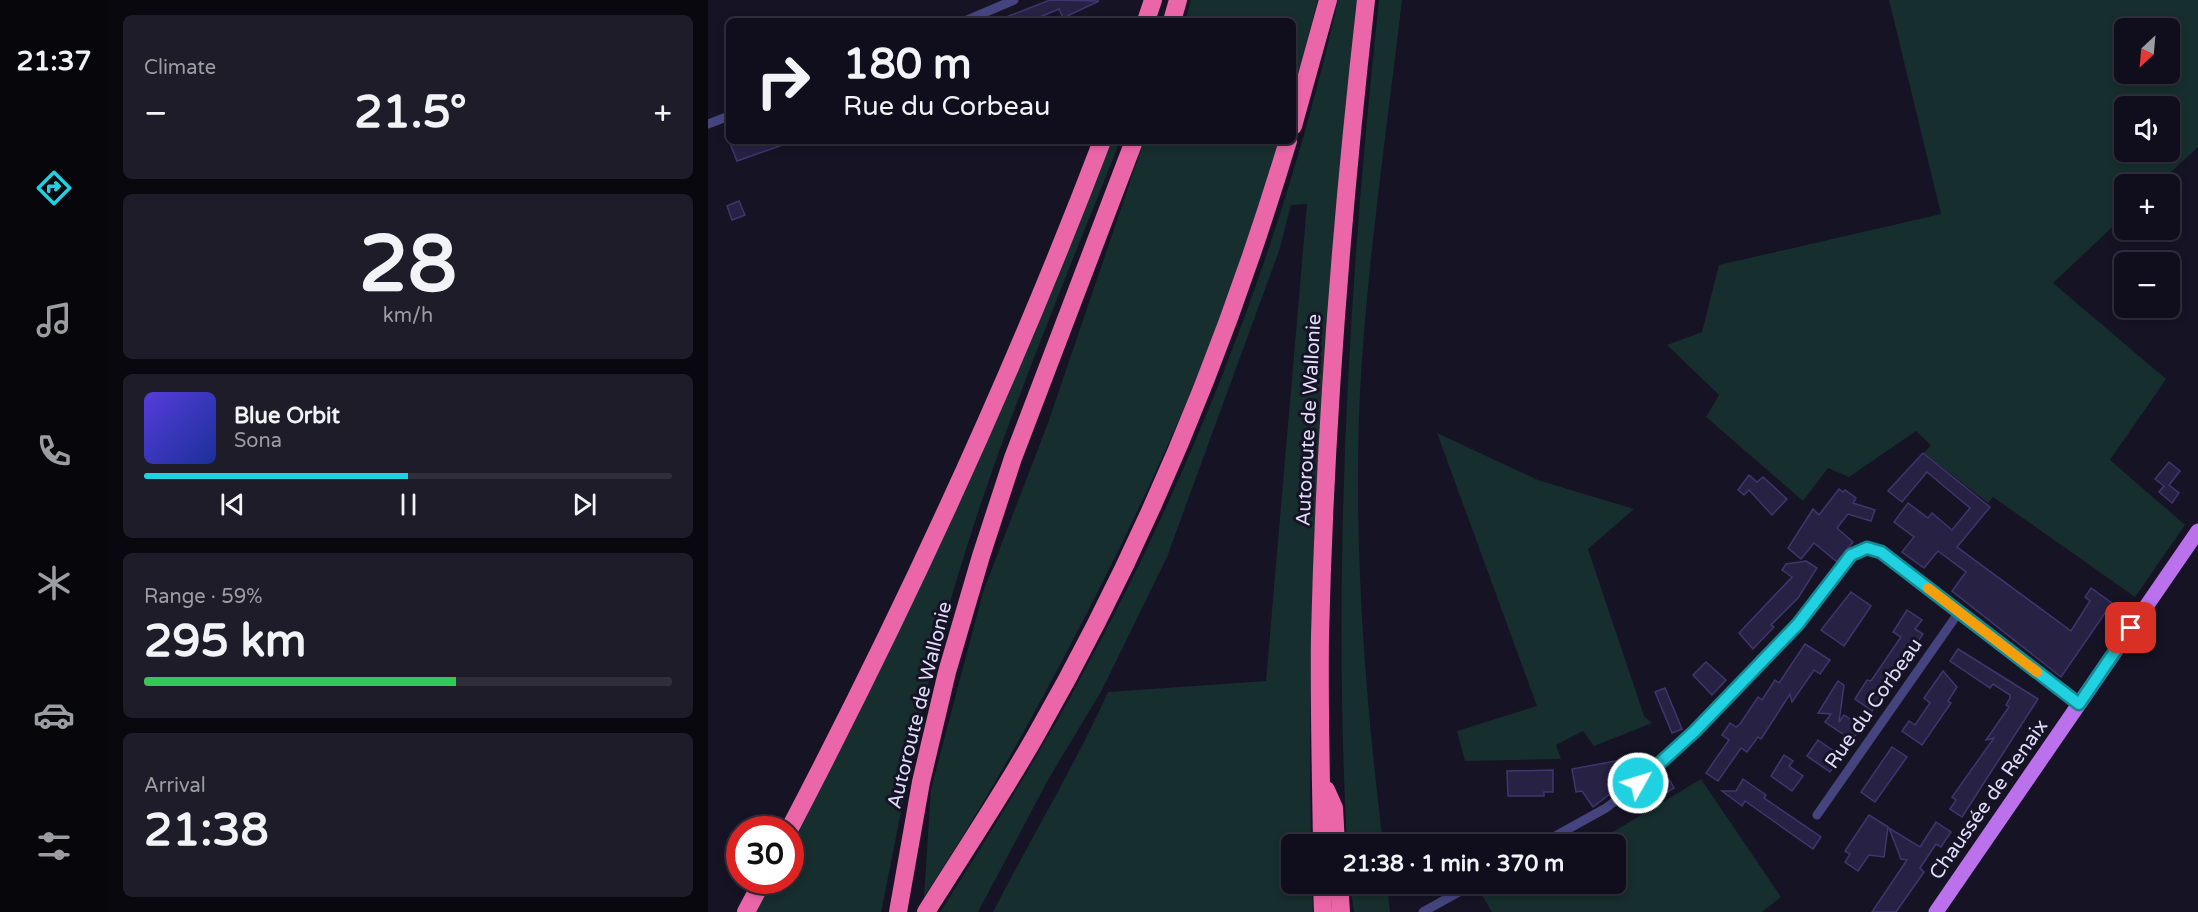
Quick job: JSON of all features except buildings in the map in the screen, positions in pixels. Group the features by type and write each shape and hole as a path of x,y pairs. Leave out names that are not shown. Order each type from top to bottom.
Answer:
{"highway":[{"path":"1147,18 1153,0"},
{"path":"1173,18 1178,0"},
{"path":"1296,115 1328,0"},
{"name":"Autoroute de Wallonie","path":"1322,834 1320,637 1330,412 1336,308 1366,0"},
{"path":"796,816 883,644 991,410 1054,264 1100,144"},
{"name":"Autoroute de Wallonie","path":"898,910 921,782 942,694 981,556 1013,458 1133,144"},
{"path":"926,912 1036,734 1127,560 1217,355 1250,263 1287,144"},
{"path":"1321,777 1334,808 1335,834"},
{"path":"746,912 756,894"},
{"path":"1322,894 1323,912"},
{"path":"1340,894 1341,912"}],"main road":[{"name":"Chaussée de Renaix","path":"1936,912 2198,531"}],"street":[{"path":"971,18 1014,0"},
{"path":"708,124 726,117"},
{"path":"1559,834 1606,808 1655,770 1798,624 1851,555 1867,548 1881,552 2079,704"},
{"name":"Rue du Corbeau","path":"1817,815 1959,612"},
{"path":"1423,912 1455,894"}],"green space":[{"path":"1191,0 1318,0 1296,82 1296,18 1186,18"},
{"path":"1338,0 1358,0 1328,316 1315,527 1311,633 1311,834 1281,834 1281,894 1312,894 1313,912 993,912 1067,775 1108,692 1266,681 1307,204 1291,205 1279,251 1167,557 1102,690 1049,778 978,912 940,912 1064,709 1162,517 1233,348 1292,176 1317,88"},
{"path":"1379,0 1402,0 1367,294 1358,448 1362,618 1382,834 1347,834 1341,633 1346,422 1368,105"},
{"path":"1889,0 2198,0 2198,147 2169,174 2114,174 2114,225 2053,283 2166,379 2110,460 2185,525 2135,597 1993,497 1988,503 1924,453 1931,445 1916,431 1849,477 1828,468 1803,501 1706,417 1719,395 1667,345 1702,332 1719,265 1941,214"},
{"path":"1109,144 1119,144 997,457 955,585 921,715 881,912 755,912 765,894 804,894 804,821 862,707 944,536"},
{"path":"1143,144 1279,144 1265,193 1230,294 1190,395 1146,493 1100,587 1029,722 952,854 924,897 931,789 983,592 1048,423"},
{"path":"1437,433 1538,480 1634,509 1588,549 1644,716 1652,723 1594,746 1583,731 1556,745 1561,759 1465,761 1457,731 1537,706"},
{"path":"1701,779 1781,897 1762,912 1492,912 1481,894 1626,894 1626,834 1610,834"},
{"path":"1351,894 1388,894 1390,912 1354,912"}],"slow traffic":[{"path":"1928,588 2037,672"}],"route":[{"path":"1638,783 1655,770 1695,731 1798,624 1851,555 1867,548 1881,552 2079,704 2131,628"}]}
